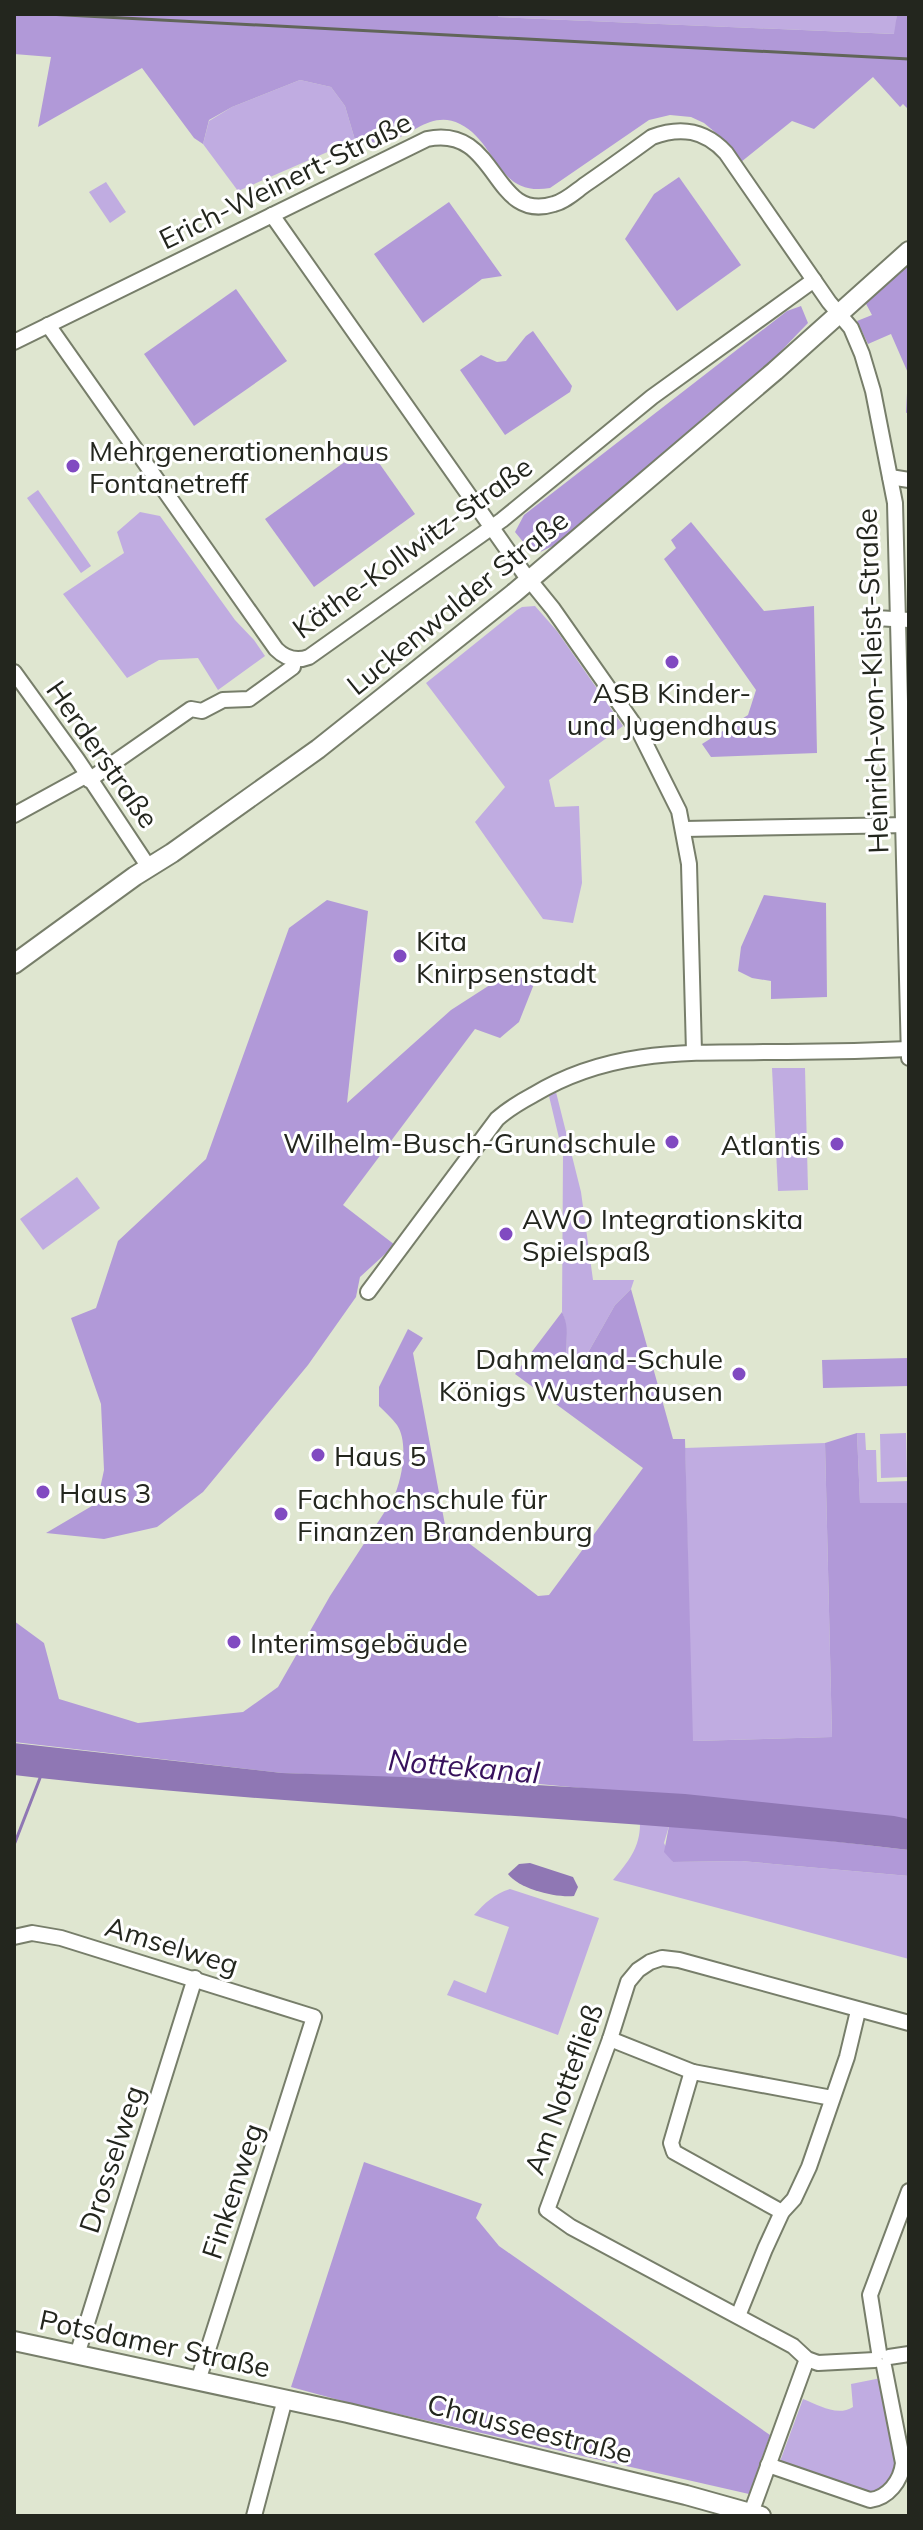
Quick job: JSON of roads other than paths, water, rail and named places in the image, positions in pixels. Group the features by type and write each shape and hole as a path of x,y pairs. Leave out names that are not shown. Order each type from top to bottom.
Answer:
{"main road":[{"name":"Luckenwalder Straße","path":"14,964 148,866 172,853 318,749 530,581 775,371 909,251"},
{"name":"Potsdamer Straße","path":"14,2341 285,2399"},
{"name":"Chausseestraße","path":"285,2399 756,2514"}],"street":[{"name":"Erich-Weinert-Straße","path":"14,342 419,142 445,136 463,141 478,151 511,197 529,204 554,204 652,137 687,130 709,138 726,153 838,313"},
{"path":"272,215 640,733 675,802 684,829 689,864 694,1052"},
{"name":"Käthe-Kollwitz-Straße","path":"48,325 276,649 293,659 309,657 491,527 652,397 814,280"},
{"name":"Heinrich-von-Kleist-Straße","path":"838,313 851,328 862,354 873,391 895,503 904,620 909,1058"},
{"path":"890,477 909,480"},
{"path":"876,618 904,620"},
{"path":"14,815 88,777 191,709 202,711 223,700 249,699 293,667 293,659"},
{"name":"Herderstraße","path":"14,672 148,866"},
{"path":"684,829 906,825"},
{"path":"368,1292 494,1123 505,1112 549,1085 608,1062 694,1052 908,1049"},
{"name":"Amselweg","path":"14,1937 32,1933 61,1938 314,2017"},
{"name":"Am Nottefließ","path":"807,2359 793,2346 571,2227 547,2210 628,1982 650,1962 662,1958 679,1960 909,2023"},
{"name":"Drosselweg","path":"77,2355 195,1978"},
{"path":"738,2316 782,2212 794,2199 809,2167 847,2057 858,2011"},
{"name":"Finkenweg","path":"198,2381 314,2017"},
{"path":"610,2039 693,2072 832,2098"},
{"path":"693,2072 671,2143 674,2152 782,2212"},
{"path":"768,2465 870,2500 880,2499 899,2477 903,2463 870,2295 909,2191"},
{"path":"756,2514 768,2465 807,2359 822,2364 909,2354"},
{"path":"254,2516 285,2399"}],"waterway":[{"path":"14,1845 40,1778"}],"railway":[{"path":"47,14 909,59"}],"place":[{"name":"Mehrgenerationenhaus Fontanetreff","path":"73,466"},
{"name":"ASB Kinder- und Jugendhaus","path":"672,662"},
{"name":"Kita Knirpsenstadt","path":"400,956"},
{"name":"Wilhelm-Busch-Grundschule","path":"672,1142"},
{"name":"Atlantis","path":"837,1144"},
{"name":"AWO Integrationskita Spielspaß","path":"506,1234"},
{"name":"Dahmeland-Schule Königs Wusterhausen","path":"739,1374"},
{"name":"Haus 5","path":"318,1455"},
{"name":"Haus 3","path":"43,1492"},
{"name":"Fachhochschule für Finanzen Brandenburg","path":"281,1514"},
{"name":"Interimsgebäude","path":"234,1642"}],"water label":[{"name":"Nottekanal","path":"464,1766"}]}
